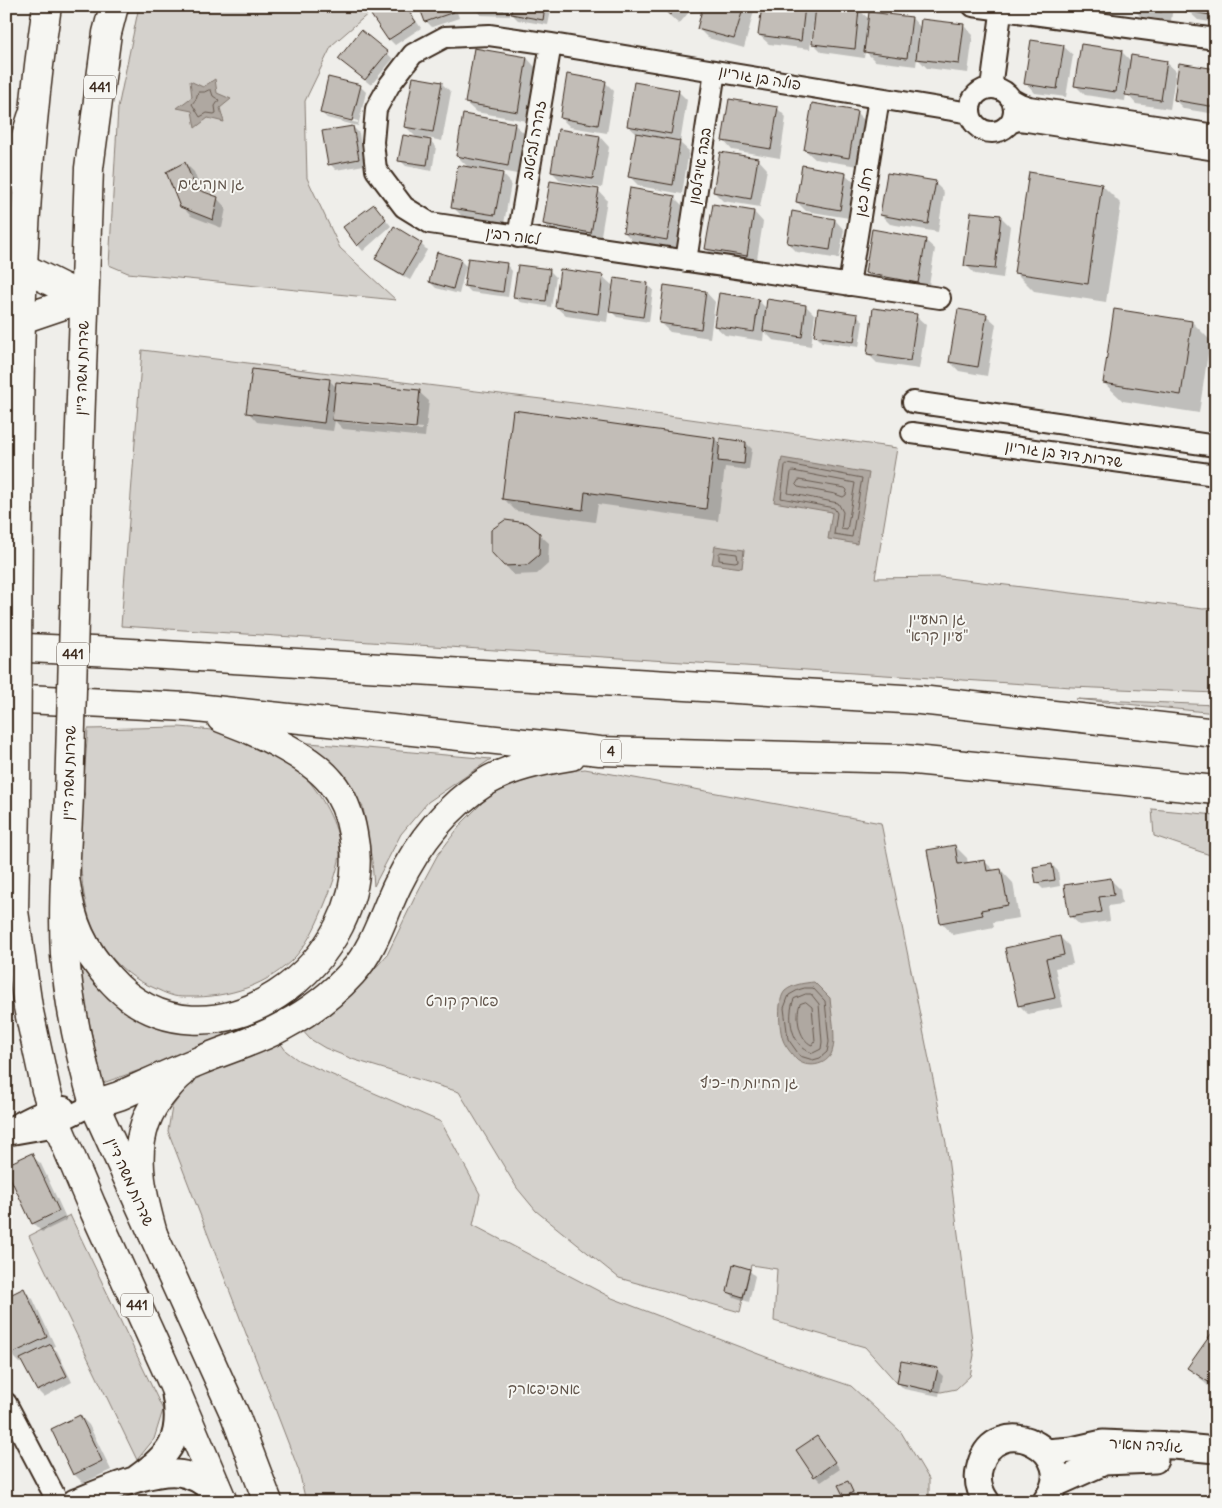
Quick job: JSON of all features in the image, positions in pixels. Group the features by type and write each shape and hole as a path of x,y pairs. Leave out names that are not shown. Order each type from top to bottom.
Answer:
{"main road":[{"name":"441","path":"47,6 15,267 14,318 18,475 16,801 10,866 14,911 28,1007 46,1090 54,1116 91,1204 173,1384 222,1500"},
{"name":"שדרות משה דיין","path":"114,6 107,34 89,168 66,884 65,948 67,971 73,1011 94,1104 235,1415 268,1502"},
{"path":"6,178 17,164 32,117"},
{"path":"15,267 84,298"},
{"path":"14,318 84,298"},
{"path":"6,431 18,475"},
{"path":"6,638 114,652"},
{"path":"6,647 920,700 1216,733"},
{"name":"4","path":"6,698 187,707 600,751 904,759 1216,790"},
{"path":"66,884 72,918 79,936 90,955 116,986 129,998 146,1008 167,1016 192,1020 217,1019 242,1013 267,1002 294,983 318,958 335,933 348,905 356,874 356,847 344,802 331,782 310,763 276,743 227,721 187,707"},
{"path":"94,1104 119,1096 248,1042 283,1026 324,999 353,973 370,947 414,854 456,804 485,783 509,771 529,764 600,751"},
{"path":"153,1234 140,1176 139,1151 141,1136 158,1098 178,1076 200,1061"}],"street":[{"path":"973,6 1002,8 1216,39"},
{"path":"991,88 1002,8"},
{"name":"לאה רבין","path":"551,44 489,35 445,37 412,54 390,84 376,109 374,142 376,170 404,207 430,223 940,298"},
{"name":"פולה בן גוריון","path":"551,44 970,112"},
{"name":"זהרה לביטוב","path":"518,237 551,44"},
{"name":"בבה אידלסון","path":"686,261 715,71"},
{"path":"1216,135 1029,107 1011,99 1002,90 991,88 978,93 970,105 972,119 976,125 982,130 990,132 998,132 1010,123 1018,120 1216,150"},
{"name":"רחל כגן","path":"849,285 879,98"},
{"path":"1010,123 1014,111 1011,99"},
{"name":"שדרות דוד בן גוריון","path":"913,402 1216,446"},
{"name":"שדרות דוד בן גוריון","path":"912,433 1216,475"},
{"path":"6,1130 40,1112 54,1116 94,1104"},
{"path":"6,1135 46,1128 54,1116"},
{"path":"133,1480 160,1459 173,1442 177,1416 173,1384"},
{"path":"6,1403 58,1502"},
{"path":"987,1502 981,1491 978,1472 981,1461 987,1451 995,1444 1015,1437 1024,1438 1040,1446 1046,1452 1055,1472 1050,1493"},
{"name":"גולדה מאיר","path":"1046,1452 1072,1450 1103,1443 1216,1450"},
{"name":"גולדה מאיר","path":"1050,1493 1104,1462 1162,1460 1216,1467"},
{"path":"75,1502 133,1480 153,1475 180,1473 200,1480 210,1487 222,1500"}],"green space":[{"name":"גן מנהיגים","path":"139,6 377,6 332,45 305,101 307,178 340,248 396,300 128,273 109,265 118,108"},
{"name":"גן המעיין \"עיון קרא\"","path":"142,350 590,405 897,448 875,578 940,577 1203,609 1216,608 1216,693 1072,687 121,626"},
{"path":"1076,699 1216,705 1216,713"},
{"path":"179,727 227,733 263,749 297,770 310,782 328,810 333,820 340,849 333,883 317,923 310,937 296,956 273,975 261,982 233,992 204,997 174,996 163,992 140,981 118,964 94,931 89,918 82,884 80,840 88,729"},
{"path":"298,742 491,759 428,802 401,834 374,886 363,807 337,772"},
{"name":"גן החיות חי-כיף","path":"585,769 881,823 946,1143 974,1355 970,1376 956,1389 941,1392 897,1383 865,1347 774,1321 777,1269 751,1265 740,1312 619,1278 536,1211 517,1188 459,1092 355,1060 325,1048 310,1039 300,1028 337,1006 361,984 387,955 437,856 462,823 488,797 519,782 544,774"},
{"path":"1152,809 1216,815 1216,857 1154,836"},
{"path":"80,954 114,997 137,1016 152,1023 169,1027 190,1029 220,1027 228,1029 237,1036 103,1083 76,965"},
{"name":"אמפיפארק","path":"279,1041 286,1051 298,1060 441,1122 480,1194 473,1225 612,1298 774,1360 851,1386 901,1432 929,1479 929,1502 306,1502 299,1471 168,1131 172,1107 187,1087 206,1072"},
{"path":"70,1215 163,1410 154,1439 137,1460 29,1236"}],"water":[{"path":"215,79 217,93 231,99 220,108 224,122 208,118 195,128 192,111 177,108 192,97 190,81 203,87"},
{"path":"782,458 869,473 857,544 828,539 832,512 774,502"},
{"path":"715,546 744,550 742,568 712,564"},
{"path":"814,982 830,998 834,1040 829,1057 821,1063 810,1065 796,1059 784,1042 780,1029 780,1007 782,995 785,991 799,984"}],"building":[{"path":"384,6 405,6 416,22 388,40 371,15"},
{"path":"419,6 452,6 454,12 425,22"},
{"path":"474,6 504,6 504,10 474,10"},
{"path":"512,6 545,6 543,20 511,14"},
{"path":"659,6 677,6 670,15"},
{"path":"703,6 744,6 734,39 697,29"},
{"path":"762,6 805,6 801,41 758,35"},
{"path":"816,6 842,6 859,9 855,49 812,44"},
{"path":"1130,6 1163,6 1162,12 1130,8"},
{"path":"1188,6 1216,6 1216,16 1187,11"},
{"path":"869,12 912,17 907,58 864,52"},
{"path":"921,19 964,24 959,64 916,59"},
{"path":"361,30 388,52 365,80 338,59"},
{"path":"1031,40 1064,45 1057,89 1024,84"},
{"path":"1081,44 1122,50 1116,92 1074,86"},
{"path":"474,48 527,57 518,112 465,103"},
{"path":"1131,55 1167,61 1161,100 1125,95"},
{"path":"1179,63 1216,69 1215,107 1174,100"},
{"path":"567,74 606,81 598,125 560,118"},
{"path":"328,77 361,85 352,121 320,113"},
{"path":"413,77 442,82 433,132 404,127"},
{"path":"634,82 679,90 671,134 627,126"},
{"path":"729,99 778,107 771,149 722,141"},
{"path":"812,103 857,111 849,158 804,150"},
{"path":"463,114 515,123 508,166 456,156"},
{"path":"353,126 359,159 328,165 322,131"},
{"path":"558,129 600,136 593,179 551,172"},
{"path":"636,133 680,141 673,185 628,177"},
{"path":"403,135 431,140 427,165 398,161"},
{"path":"720,152 758,158 751,199 713,192"},
{"path":"185,162 196,189 218,197 213,220 180,207 166,172"},
{"path":"458,165 503,173 495,215 451,208"},
{"path":"802,165 846,173 840,210 796,202"},
{"path":"1029,172 1102,184 1088,284 1014,273"},
{"path":"887,173 936,181 928,224 880,215"},
{"path":"550,181 599,189 591,233 543,224"},
{"path":"630,188 675,196 667,240 623,232"},
{"path":"374,204 386,219 357,246 343,227"},
{"path":"713,204 754,211 747,256 705,249"},
{"path":"792,211 835,219 830,250 787,243"},
{"path":"971,212 1001,215 995,269 964,266"},
{"path":"394,226 422,243 403,275 375,259"},
{"path":"872,229 926,239 918,283 865,273"},
{"path":"437,252 461,259 453,289 429,282"},
{"path":"468,258 507,263 503,292 464,286"},
{"path":"518,265 550,269 546,301 513,297"},
{"path":"560,269 603,275 598,314 555,307"},
{"path":"614,278 648,283 643,317 609,312"},
{"path":"664,285 706,291 701,329 659,323"},
{"path":"719,293 759,299 754,332 714,326"},
{"path":"767,299 806,305 802,337 763,331"},
{"path":"818,308 858,314 854,342 814,336"},
{"path":"873,308 917,314 910,361 867,354"},
{"path":"958,309 987,314 978,367 949,362"},
{"path":"1114,309 1192,321 1181,395 1103,383"},
{"path":"252,369 330,379 324,423 246,413"},
{"path":"336,382 420,390 416,428 332,420"},
{"path":"513,410 715,438 706,509 585,492 583,510 502,499"},
{"path":"720,438 746,442 744,464 718,461"},
{"path":"505,520 527,523 540,533 539,555 527,565 504,566 491,552 491,530"},
{"path":"955,845 958,864 985,860 987,871 1001,869 1008,905 981,910 983,915 940,923 927,850"},
{"path":"1052,864 1055,880 1036,883 1033,867"},
{"path":"1111,878 1114,895 1099,897 1102,912 1069,917 1064,885"},
{"path":"1060,936 1064,955 1046,959 1055,998 1018,1006 1005,948"},
{"path":"32,1153 59,1211 32,1224 6,1169 6,1165"},
{"path":"733,1264 750,1269 743,1297 727,1292"},
{"path":"24,1288 47,1337 9,1355 6,1350 6,1297"},
{"path":"1216,1327 1216,1387 1187,1368"},
{"path":"51,1344 67,1376 37,1391 20,1359"},
{"path":"901,1361 938,1368 933,1391 897,1383"},
{"path":"80,1415 102,1461 73,1475 51,1429"},
{"path":"817,1436 835,1462 814,1477 796,1450"},
{"path":"848,1481 853,1492 844,1497 838,1485"}],"park label":[{"name":"פארק קורט","path":"462,1001"}]}
